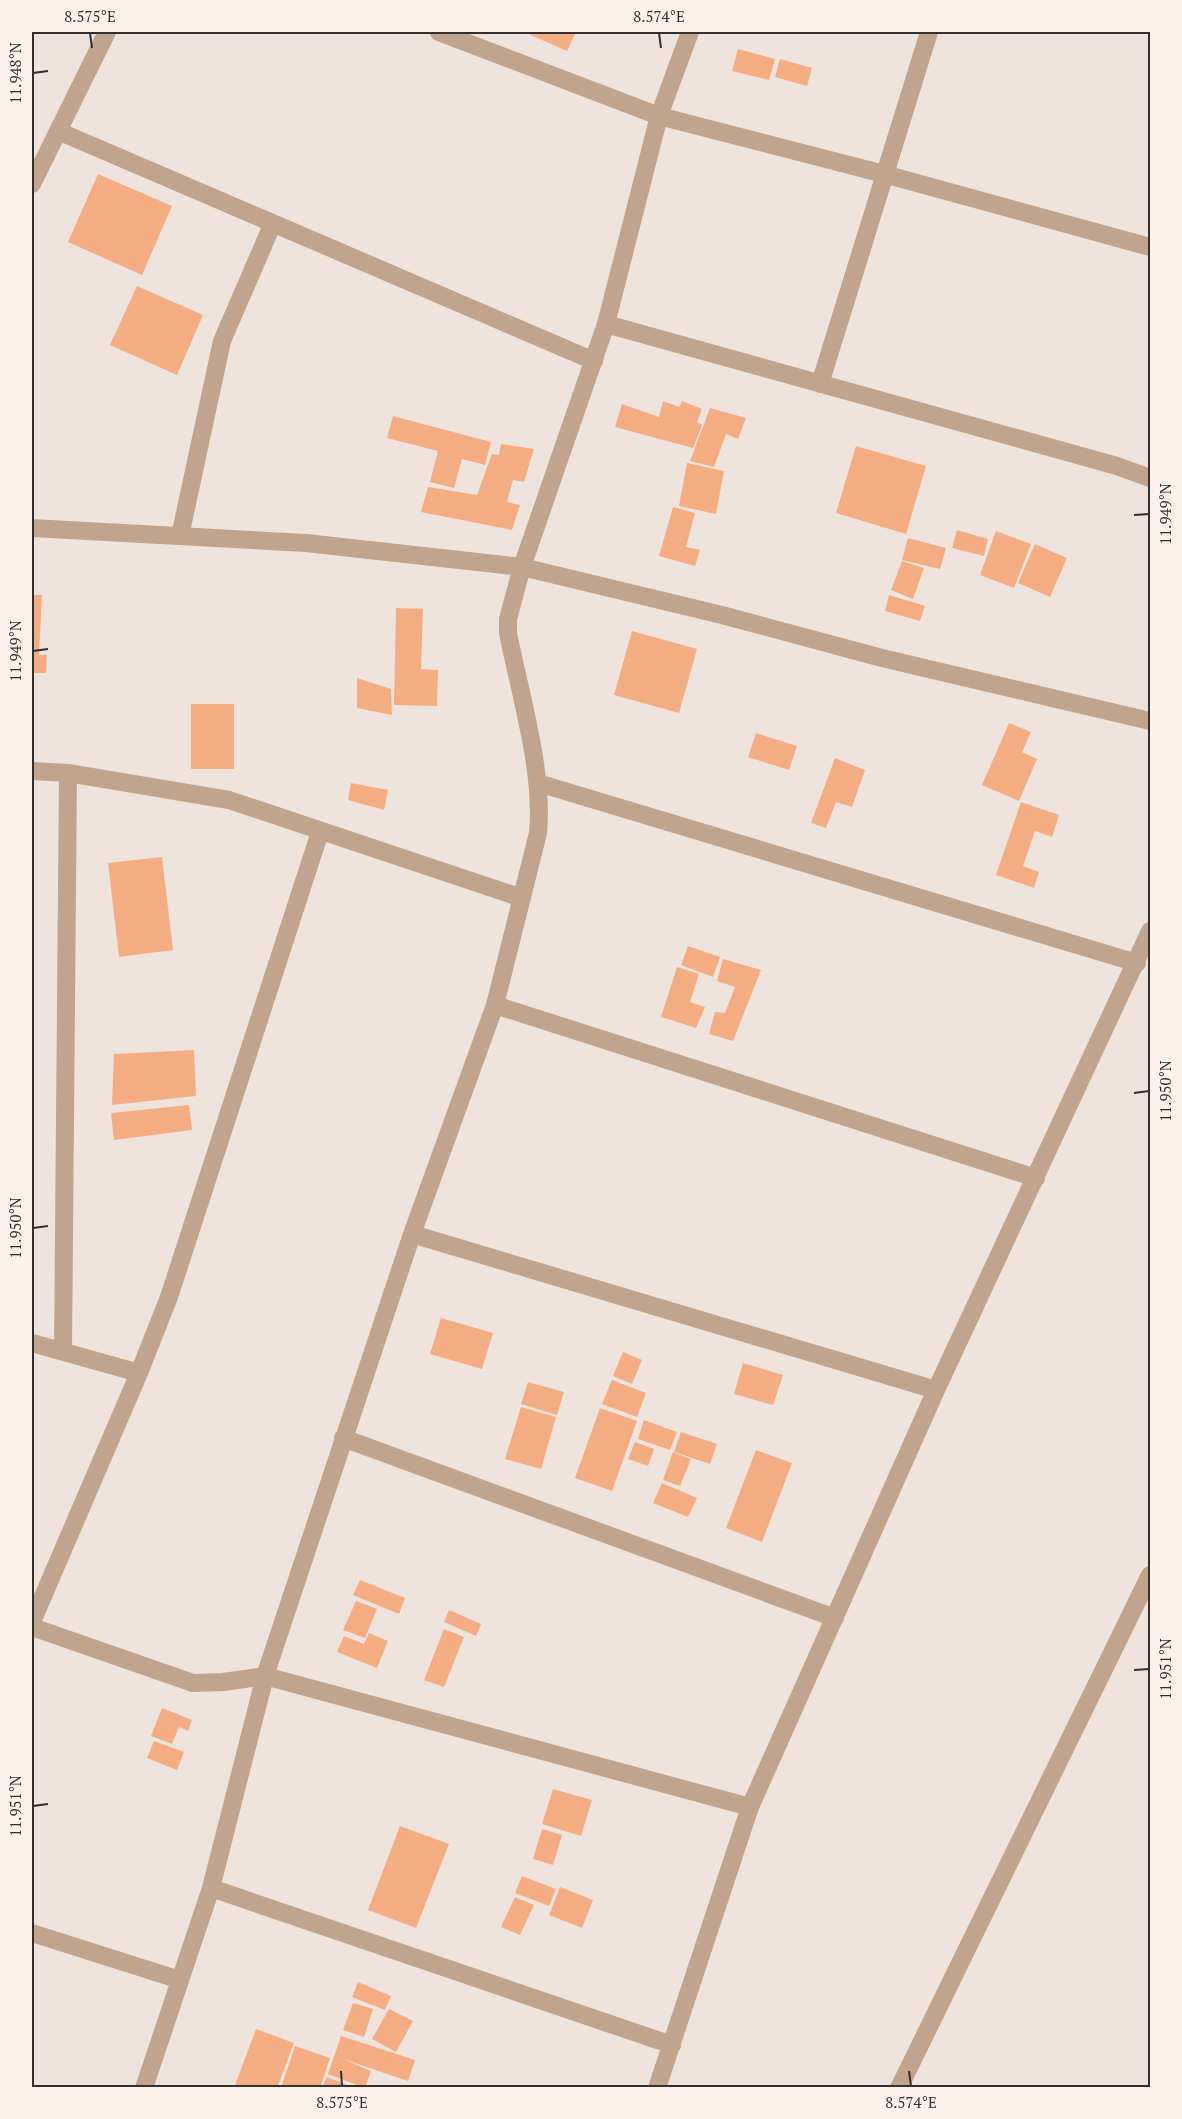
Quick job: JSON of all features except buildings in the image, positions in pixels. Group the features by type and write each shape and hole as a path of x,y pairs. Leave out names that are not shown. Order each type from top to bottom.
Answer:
{"street":[{"path":"32,184 107,32"},
{"path":"439,32 659,116 884,174 1150,247"},
{"path":"144,2088 211,1888 265,1676 412,1234 495,1005 538,833 538,783 508,633 508,619 522,567 606,324 659,116 690,32"},
{"path":"820,384 929,32"},
{"path":"58,131 594,361"},
{"path":"180,536 222,341 273,223"},
{"path":"606,324 1117,466 1150,478"},
{"path":"32,528 306,543 522,567 722,615 882,658 1150,721"},
{"path":"32,771 68,773 229,800 522,898"},
{"path":"63,1350 68,773"},
{"path":"538,783 1137,963"},
{"path":"32,1622 139,1373 169,1297 320,832"},
{"path":"657,2088 750,1807 936,1390 1150,931"},
{"path":"495,1005 1036,1178"},
{"path":"412,1234 936,1390"},
{"path":"32,1343 139,1373"},
{"path":"343,1438 835,1618"},
{"path":"899,2088 1150,1575"},
{"path":"32,1627 193,1683 223,1682 265,1676 750,1807"},
{"path":"211,1888 672,2045"},
{"path":"32,1934 180,1980"}]}
